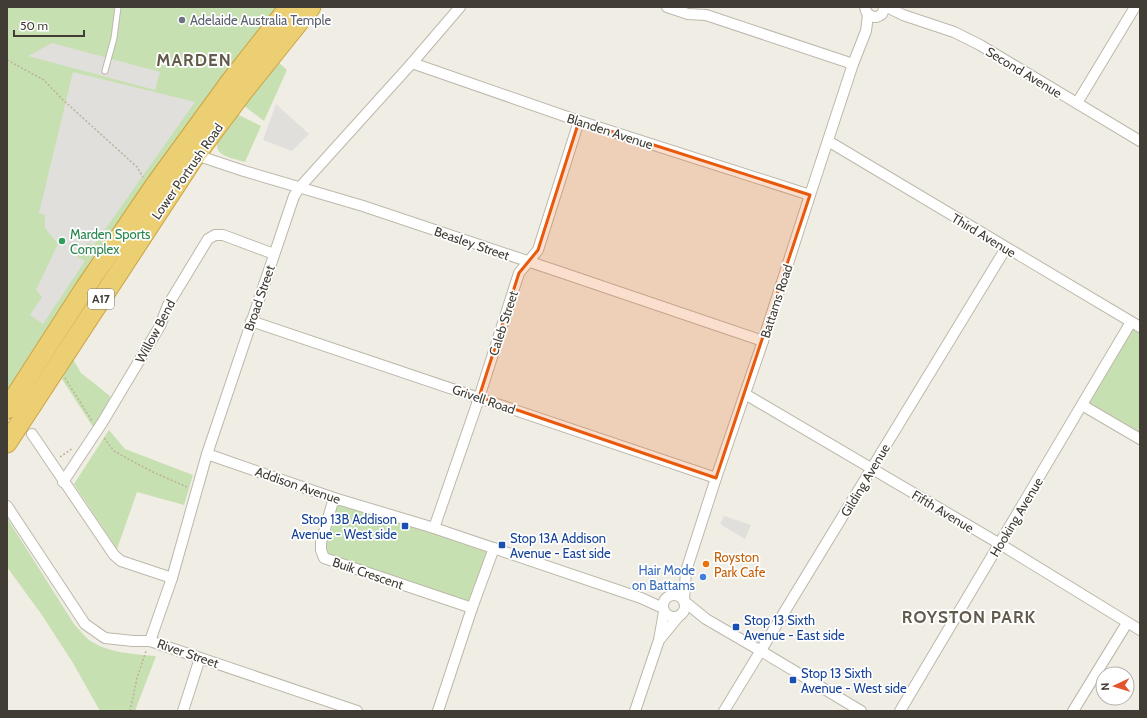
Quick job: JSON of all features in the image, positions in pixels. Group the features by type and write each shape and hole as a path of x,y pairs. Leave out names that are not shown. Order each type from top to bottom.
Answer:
{"highway":[{"name":"Lower Portrush Road","path":"7,443 188,152 210,108 289,7"},
{"name":"Lower Portrush Road","path":"7,409 85,288 155,184 188,152 213,131 311,7"},
{"path":"213,131 210,108 235,102"}],"street":[{"name":"Broad Street","path":"150,640 172,578 207,454 294,196 300,187 412,63 460,7"},
{"path":"667,7 688,14 706,15 853,64"},
{"path":"1077,103 1135,7"},
{"name":"Battams Road","path":"635,711 659,640 666,604 686,571 744,394 763,342 853,64 866,31 877,11"},
{"name":"Second Avenue","path":"877,11 903,15 954,32 980,45 1140,141"},
{"name":"Blanden Avenue","path":"412,63 579,121 810,195"},
{"name":"Caleb Street","path":"434,528 479,397 519,273 538,250 579,121"},
{"name":"Third Avenue","path":"828,141 1136,325"},
{"name":"Beasley Street","path":"188,152 363,206 763,342"},
{"name":"Willow Bend","path":"63,482 113,406 160,326 168,305 208,239 216,235 222,235 274,254"},
{"name":"Gilding Avenue","path":"724,711 1006,248"},
{"name":"Grivell Road","path":"251,321 716,478"},
{"name":"Hooking Avenue","path":"900,711 1082,405 1136,325"},
{"name":"Fifth Avenue","path":"744,394 1000,544 1140,630"},
{"path":"1082,405 1139,436"},
{"path":"32,434 63,482 114,555 121,561 172,578"},
{"name":"Addison Avenue","path":"207,454 334,498 434,528 640,598 666,604"},
{"name":"Buik Crescent","path":"334,498 321,542 321,550 324,558 472,608"},
{"name":"River Street","path":"7,506 86,624 105,638 133,641 150,640 357,711"},
{"path":"438,711 472,608 494,548"},
{"name":"Battams Road","path":"684,601 686,571"},
{"path":"706,619 690,615 671,617 666,604 678,595 706,619 761,650 861,711"},
{"path":"680,616 685,611 686,605 684,601"},
{"name":"Battams Road","path":"659,640 680,616"},
{"path":"1073,711 1127,623"},
{"path":"183,711 200,658"}],"lane":[{"path":"105,71 114,38 118,7"}],"path":[{"path":"7,60 44,80 62,99 137,167 142,176 155,184"},
{"path":"62,373 93,424"},
{"path":"102,437 114,451 153,472 187,487"},
{"path":"58,458 77,446"},
{"path":"130,711 137,678 150,640"}],"highlighted area":[{"path":"579,121 810,195 716,478 479,397 519,273 538,250"}],"green space":[{"name":"Marden Sports Complex","path":"7,7 289,7 7,409"},
{"path":"277,61 287,70 264,121 243,105"},
{"path":"237,114 261,126 245,162 225,156 218,150 217,145 218,140"},
{"path":"1131,322 1140,327 1140,432 1137,437 1082,405"},
{"path":"73,359 81,373 110,396 104,416 95,430 62,379"},
{"path":"109,430 125,449 193,475 184,505 137,492 117,549 74,484"},
{"path":"334,498 494,548 472,608 324,558 321,550"},
{"path":"7,518 74,624 89,640 104,648 112,650 156,656 135,711 100,711 73,663 42,615 7,567"}],"shaded area":[{"path":"52,43 160,72 155,90 28,56"},
{"path":"73,72 195,102 94,245 87,243 77,257 85,261 43,324 30,315 42,297 36,290 58,244 45,228 45,215 39,213"},
{"path":"276,104 309,134 292,151 263,140"},
{"path":"724,516 751,525 745,539 720,524"}],"place":[{"name":"Adelaide Australia Temple","path":"182,20"},
{"name":"Marden Sports Complex","path":"62,241"},
{"name":"Stop 13B Addison Avenue - West side","path":"405,526"},
{"name":"Stop 13A Addison Avenue - East side","path":"502,545"},
{"name":"Royston Park Cafe","path":"706,564"},
{"name":"Hair Mode on Battams","path":"703,577"},
{"name":"Stop 13 Sixth Avenue - East side","path":"736,627"},
{"name":"Stop 13 Sixth Avenue - West side","path":"793,680"}],"district":[{"name":"MARDEN","path":"194,60"},
{"name":"ROYSTON PARK","path":"969,617"}]}
